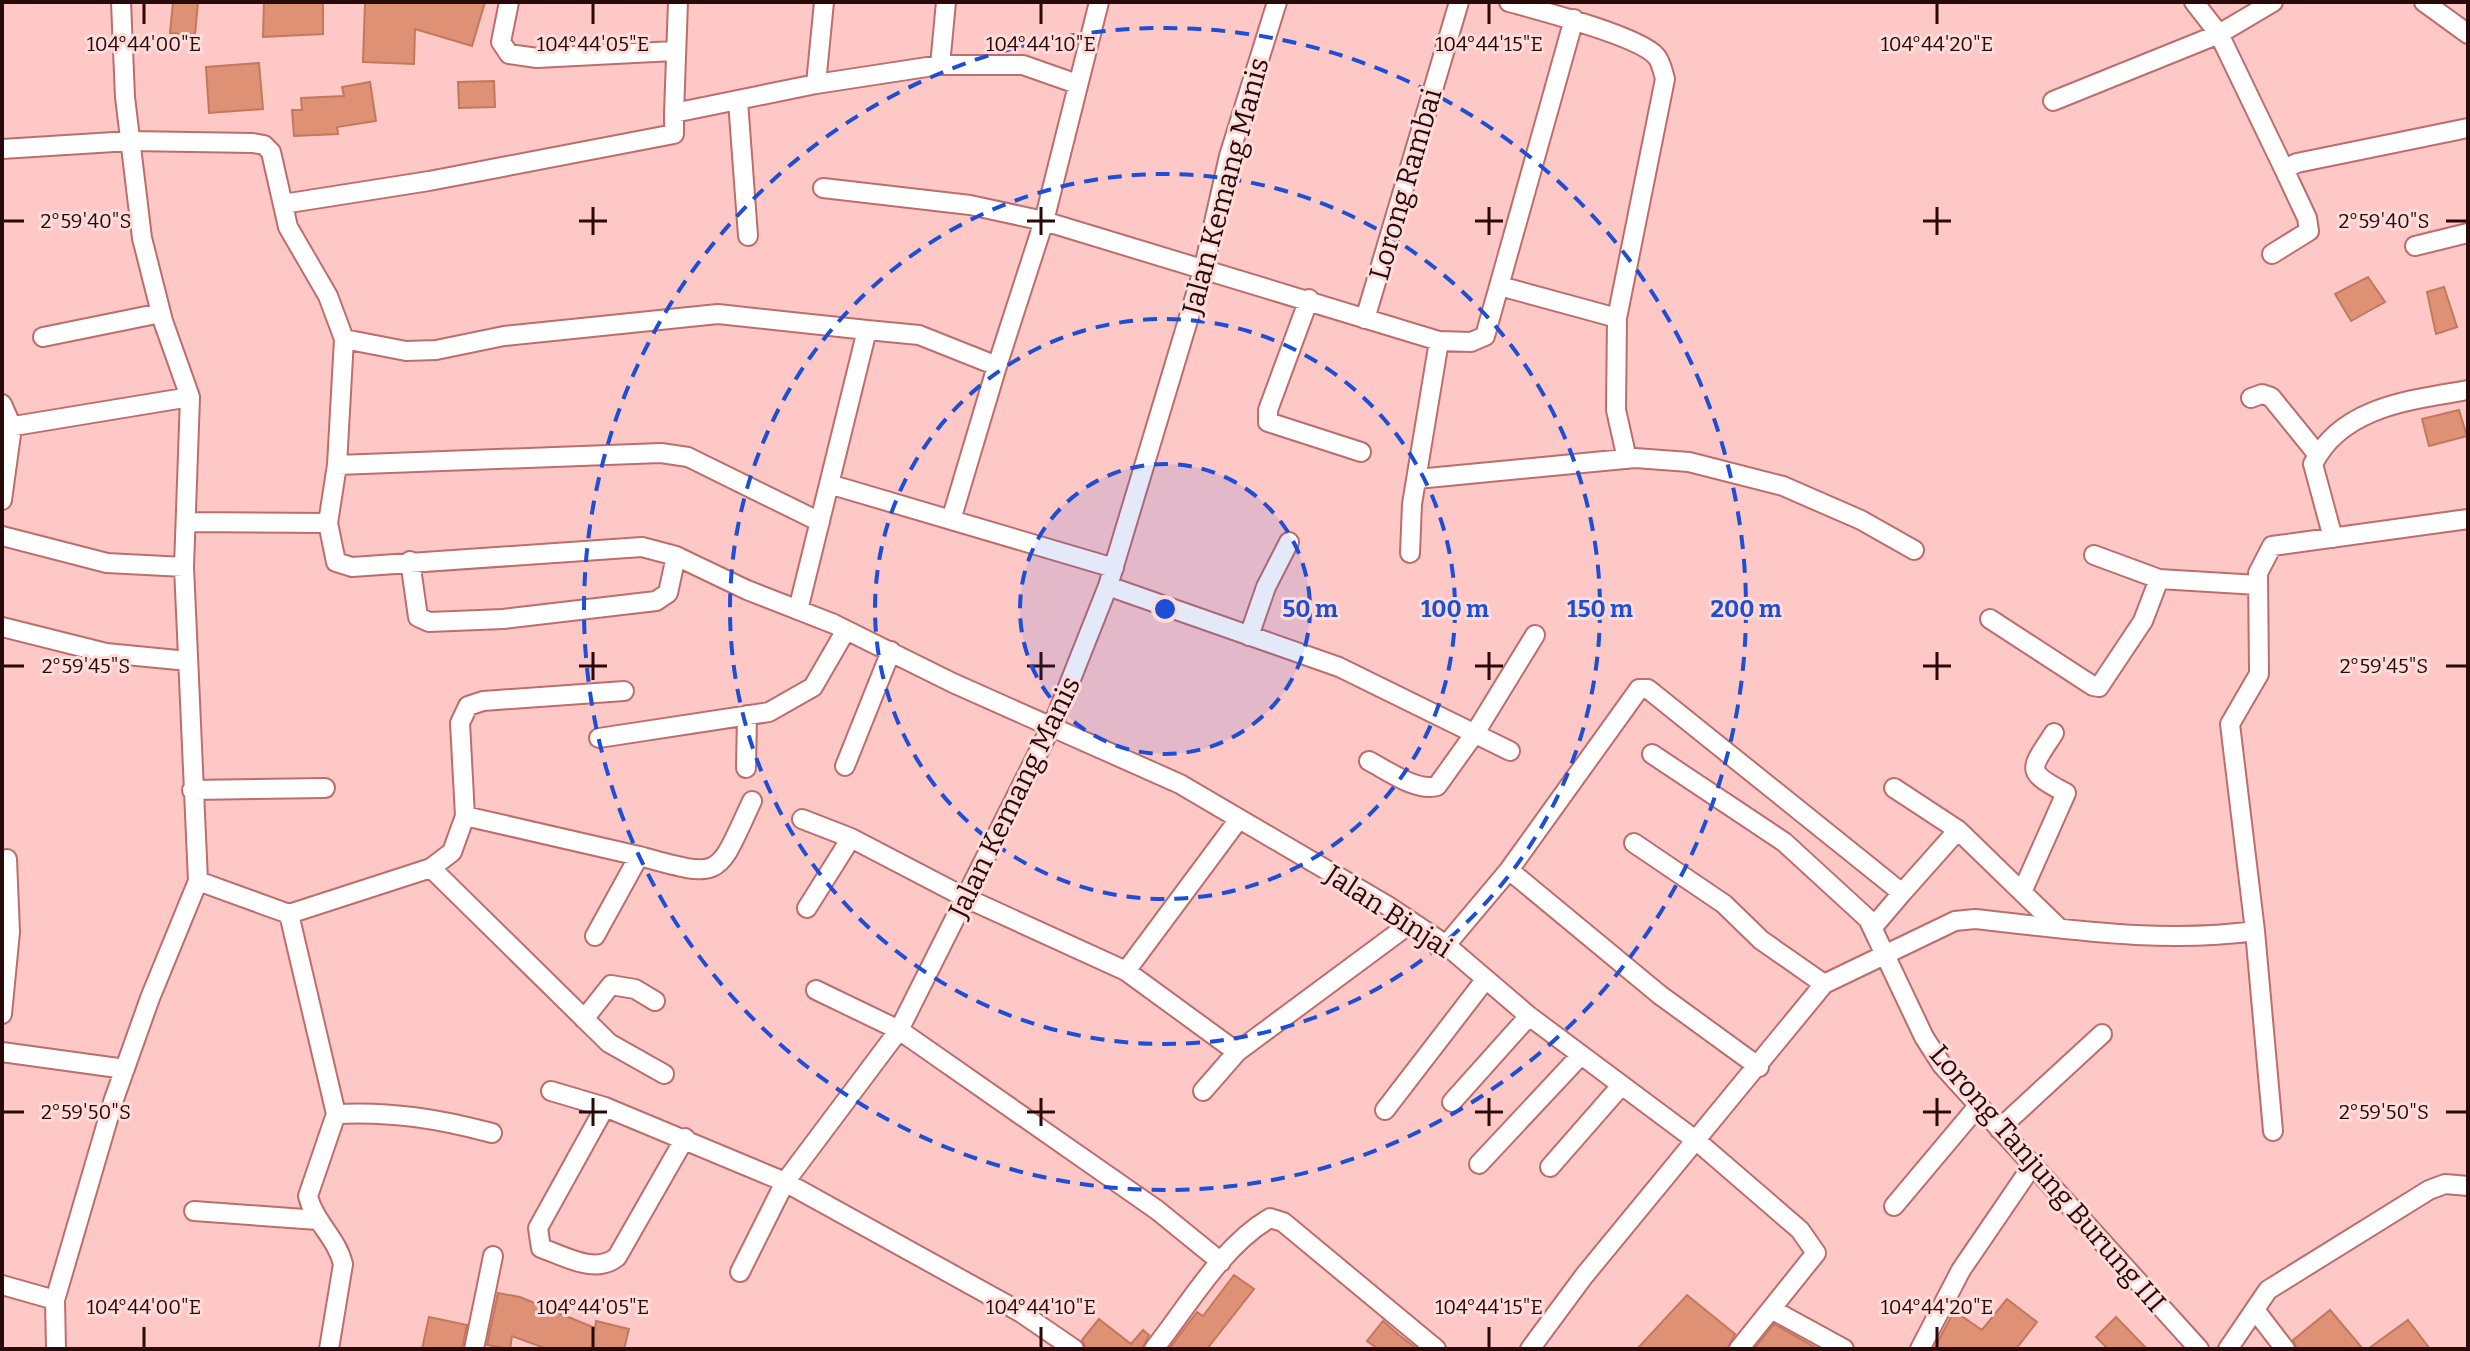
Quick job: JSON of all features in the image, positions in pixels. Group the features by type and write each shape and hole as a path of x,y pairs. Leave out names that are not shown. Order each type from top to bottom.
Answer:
{"street":[{"path":"56,1349 55,1300 125,1069 198,881 184,567 190,397 161,313 142,238 130,141 121,2"},
{"path":"509,2 501,42 509,54 537,58 674,51"},
{"path":"283,204 429,181 674,134 674,51 678,2"},
{"path":"816,84 824,2"},
{"path":"940,65 946,2"},
{"path":"951,520 1044,221 1099,2"},
{"name":"Jalan Kemang Manis","path":"740,1272 785,1182 899,1030 1052,726 1111,577 1204,267 1229,156 1277,2"},
{"name":"Lorong Rambai","path":"1365,319 1459,2"},
{"path":"1509,2 1574,19 1646,49 1657,57 1665,79 1617,318 1616,410 1627,459"},
{"path":"2194,2 2219,34 2307,218 2309,231 2272,254"},
{"path":"2053,101 2219,34 2273,2"},
{"path":"2424,2 2468,34"},
{"path":"823,188 970,205 1044,221 1204,267 1439,341 1471,342 1485,336 1574,19"},
{"path":"674,113 816,84 940,65 1023,65 1077,84"},
{"path":"738,101 748,236"},
{"path":"2284,169 2297,163 2468,128"},
{"path":"2,149 130,141 264,145 271,152 288,227 328,296 344,339 337,465 328,523 187,522"},
{"path":"2415,246 2468,233"},
{"path":"1500,286 1617,318"},
{"path":"1309,299 1268,410 1268,422 1361,452"},
{"path":"43,337 161,313"},
{"path":"344,339 406,351 436,350 504,336 718,314 919,335 997,366"},
{"path":"798,610 867,330"},
{"path":"1410,553 1417,479 1439,341"},
{"path":"2333,538 2313,464 2318,455 2359,419 2383,405 2468,390"},
{"path":"2251,398 2262,394 2271,397 2318,455"},
{"path":"7,427 190,397"},
{"path":"2,404 7,427 2,500"},
{"path":"337,465 661,453 688,457 820,522"},
{"path":"1417,479 1627,459 1689,462 1783,486 1861,520 1914,550"},
{"path":"829,484 951,520 1111,577 1249,636 1339,667 1510,751"},
{"path":"2273,1131 2255,931 2230,724 2259,674 2258,585 2264,557 2272,546 2468,519"},
{"name":"Jalan Binjai","path":"328,523 336,562 341,565 525,557 577,549 642,547 676,556 846,630 953,683 1180,784 1388,906 1446,945 1580,1056 1698,1142 1800,1230 1816,1253 1771,1309"},
{"path":"2,536 107,563 184,567"},
{"path":"1249,636 1266,587 1289,542"},
{"path":"2094,555 2159,579 2258,585"},
{"path":"410,561 418,617 429,622 503,619 656,601 668,593 676,556"},
{"path":"1990,619 2099,687 2143,621 2159,579"},
{"path":"2,627 106,653 188,661"},
{"path":"599,738 769,712 813,687 846,630"},
{"path":"1369,761 1431,788 1442,781 1535,635"},
{"path":"845,766 891,651"},
{"path":"1446,945 1509,870 1639,689 1648,689 1902,893"},
{"path":"198,881 289,914 431,868 452,852 465,816 460,723 468,706 483,701 624,691"},
{"path":"746,768 747,715"},
{"path":"2022,892 2066,793 2039,779 2033,771 2033,765 2054,733"},
{"path":"1652,754 1784,842 1873,927 1958,830"},
{"path":"192,790 325,788"},
{"path":"1894,788 1958,830 2059,928"},
{"path":"465,816 692,870 710,870 723,860 752,801"},
{"path":"802,819 851,838 966,898 1126,971 1237,1052"},
{"path":"1126,971 1239,819"},
{"path":"807,908 851,838"},
{"path":"1634,843 1724,904 1761,940 1824,984"},
{"path":"595,936 639,856"},
{"path":"2,1014 10,932 7,859"},
{"path":"431,868 609,1043 664,1074"},
{"path":"1509,870 1660,995 1759,1067"},
{"path":"289,914 336,1114 309,1186 311,1210 340,1250 343,1264 329,1349"},
{"path":"1530,1349 1584,1276 1698,1142 1824,984 1955,921 1975,919 2106,936 2226,935 2255,931"},
{"path":"1203,1091 1237,1052 1411,923"},
{"name":"Lorong Tanjung Burung III","path":"1873,927 1924,1037 1942,1065 2199,1349"},
{"path":"1385,1110 1485,980"},
{"path":"584,1019 611,985 635,989 655,1001"},
{"path":"816,990 899,1030 1157,1210 1221,1262"},
{"path":"1452,1102 1529,1016"},
{"path":"1999,1129 2102,1034"},
{"path":"2,1052 125,1069"},
{"path":"1479,1164 1580,1056"},
{"path":"1550,1167 1620,1087"},
{"path":"551,1091 605,1107 685,1138 785,1182 1020,1312 1074,1349"},
{"path":"1894,1206 1978,1106"},
{"path":"605,1107 538,1228 541,1248 592,1266 607,1265 617,1257 685,1138"},
{"path":"336,1114 383,1112 422,1116 492,1133"},
{"path":"1920,1349 1961,1270 2032,1166"},
{"path":"2228,1349 2268,1290 2429,1190 2445,1184 2468,1186"},
{"path":"194,1211 318,1220"},
{"path":"1154,1349 1221,1262 1255,1226 1270,1218 1283,1222 1436,1349"},
{"path":"474,1349 493,1256"},
{"path":"2,1285 55,1300"},
{"path":"1739,1349 1771,1309 1844,1349"},
{"path":"2255,1310 2285,1349"}],"building":[{"path":"173,2 198,2 195,35 170,33"},
{"path":"264,2 323,2 323,34 263,37"},
{"path":"365,2 485,2 472,46 415,29 414,64 363,62"},
{"path":"259,63 263,109 209,113 206,67"},
{"path":"494,81 495,107 459,108 458,82"},
{"path":"370,82 376,121 337,127 338,134 294,136 292,110 302,110 301,98 344,96 342,87"},
{"path":"2368,277 2385,302 2351,321 2335,294"},
{"path":"2444,287 2457,327 2436,334 2427,292"},
{"path":"2459,410 2467,436 2429,446 2422,419"},
{"path":"1234,1275 1254,1289 1207,1349 1169,1349 1197,1312 1203,1316"},
{"path":"498,1293 520,1297 595,1328 596,1321 629,1329 624,1349 547,1349 512,1336 510,1349 487,1345"},
{"path":"1687,1295 1735,1334 1727,1349 1637,1349"},
{"path":"2007,1299 2037,1322 2016,1349 1934,1349 1954,1311 1982,1330"},
{"path":"2330,1310 2363,1349 2297,1349 2293,1340"},
{"path":"429,1317 467,1325 462,1349 422,1349"},
{"path":"2116,1317 2147,1349 2108,1349 2096,1337"},
{"path":"1099,1319 1131,1344 1143,1330 1149,1335 1142,1349 1086,1349 1082,1340"},
{"path":"2408,1320 2430,1349 2368,1349"},
{"path":"1383,1321 1417,1349 1378,1349 1367,1341"},
{"path":"1774,1324 1811,1345 1818,1349 1754,1349"}]}
